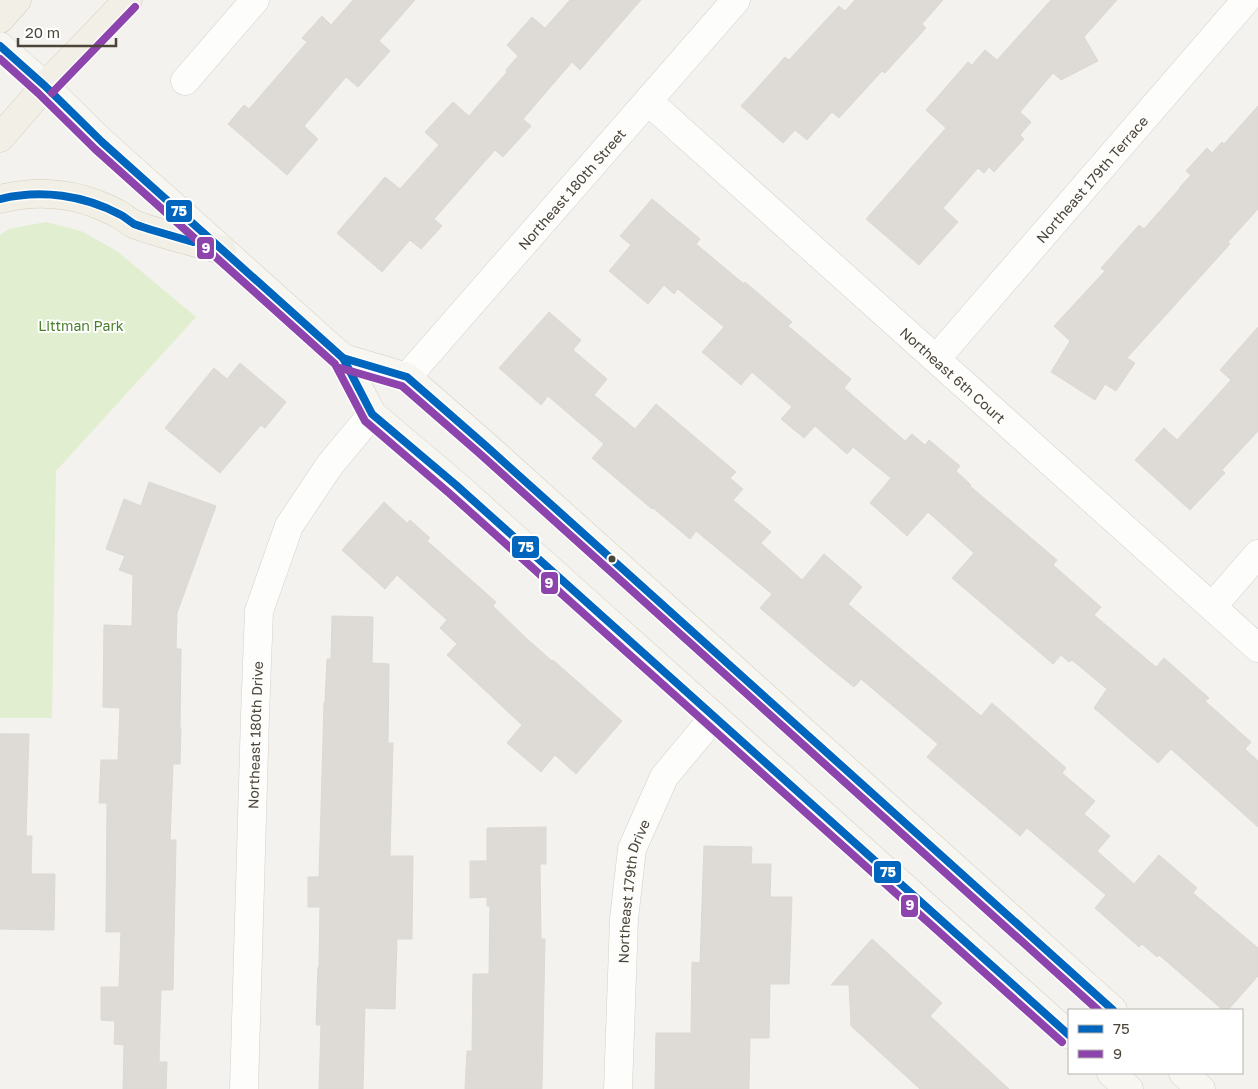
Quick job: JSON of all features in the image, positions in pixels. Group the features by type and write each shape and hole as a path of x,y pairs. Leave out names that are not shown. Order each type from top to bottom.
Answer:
{"main road":[{"path":"0,20 17,0"},
{"path":"0,138 45,86 128,0"},
{"path":"0,46 45,86 102,142 343,358 372,414 456,485 1068,1034"},
{"path":"0,199 17,195 38,194 80,199 120,215 134,224 222,250"},
{"path":"343,358 407,377 1112,1009"},
{"path":"1112,1074 1129,1089"},
{"path":"1184,1074 1201,1089"}],"street":[{"path":"185,81 255,0"},
{"name":"Northeast 180th Street","path":"407,377 736,0"},
{"name":"Northeast 179th Terrace","path":"936,359 1246,0"},
{"name":"Northeast 6th Court","path":"648,101 1258,648"},
{"name":"Northeast 180th Drive","path":"244,1089 254,716 259,611 289,526 329,466 372,414"},
{"path":"1212,607 1258,554"},
{"name":"Northeast 179th Drive","path":"618,1089 624,920 632,849 664,776 714,717"}],"green space":[{"name":"Littman Park","path":"46,222 81,231 117,251 196,317 56,471 52,718 0,718 0,235 9,229"}],"building":[{"path":"353,0 415,0 379,41 390,51 358,87 346,77 304,126 318,139 287,175 228,124 244,105 249,109 307,42 302,38 322,16 331,25"},
{"path":"570,0 641,0 580,70 572,62 523,119 531,126 503,157 495,150 434,219 442,226 421,249 410,240 382,272 337,233 385,177 400,189 439,145 425,132 453,102 469,116 507,72 506,70 518,56 507,45 532,17 545,28"},
{"path":"855,0 943,0 922,24 926,28 885,73 882,71 839,118 832,112 807,140 795,130 783,143 741,106 785,57 789,60 839,6 845,11"},
{"path":"1051,0 1117,0 1084,37 1098,61 1061,80 1053,73 1020,112 1031,122 1020,135 1024,139 994,172 989,167 984,173 978,168 943,208 958,222 919,265 866,219 946,128 926,110 968,62 972,65 985,50 997,60"},
{"path":"1258,106 1258,209 1228,242 1230,244 1127,358 1135,363 1116,391 1105,384 1095,400 1051,372 1070,341 1054,326 1105,271 1101,268 1139,225 1144,229 1181,187 1191,175 1186,171 1207,148 1212,153 1222,142 1224,144"},
{"path":"652,199 700,239 696,244 792,322 788,326 851,379 844,388 905,441 912,434 925,445 929,440 960,466 956,471 970,486 1057,560 1053,565 1101,607 1094,615 1156,667 1164,658 1209,698 1205,701 1251,742 1245,749 1258,761 1258,827 1171,749 1158,763 1094,708 1107,689 1072,660 1069,662 1061,655 1053,664 952,578 974,553 928,512 907,536 870,503 891,478 853,447 847,454 815,426 804,438 781,419 792,407 752,372 741,385 702,352 724,327 678,289 674,294 664,285 648,304 609,271 631,245 620,236"},
{"path":"549,312 581,340 573,350 607,379 594,395 635,429 656,404 736,472 730,478 743,489 733,500 771,532 761,543 802,580 824,554 862,587 848,604 981,716 992,703 1066,768 1062,773 1095,801 1084,814 1110,836 1097,851 1134,884 1159,855 1197,888 1193,893 1258,948 1258,976 1229,1009 1222,1009 1159,955 1157,957 1142,944 1139,947 1095,908 1106,895 1027,828 1020,836 927,757 938,744 861,679 854,687 760,608 772,594 696,531 690,539 652,509 592,458 604,444 548,396 541,405 499,368"},
{"path":"1258,327 1258,431 1222,470 1225,473 1190,510 1135,460 1164,428 1177,440 1231,380 1220,370"},
{"path":"240,363 286,402 265,428 261,425 220,473 165,428 214,368 227,379"},
{"path":"149,482 216,506 177,613 176,649 181,649 181,729 180,764 173,764 170,840 176,840 173,990 161,990 159,1062 167,1062 166,1089 123,1089 124,1045 114,1044 115,1021 101,1020 101,987 119,987 121,932 106,932 107,803 99,803 101,760 118,760 120,708 103,707 104,625 132,626 133,575 119,570 125,556 106,549 124,499 141,506"},
{"path":"384,502 407,523 410,520 430,538 427,541 496,602 493,606 526,638 622,721 576,774 555,755 541,772 507,743 522,725 447,655 457,644 440,628 447,620 397,575 385,589 342,550"},
{"path":"332,616 373,617 372,663 389,664 388,743 393,743 390,856 413,856 412,939 397,939 395,1009 365,1008 363,1089 319,1089 321,1025 316,1025 320,907 308,907 308,877 319,877 324,703 327,659 331,659"},
{"path":"0,734 29,734 26,836 32,836 31,874 55,874 54,930 0,929"},
{"path":"546,827 546,864 540,864 541,939 545,939 542,1089 465,1089 467,1051 472,1051 473,974 489,974 490,906 487,906 487,897 470,898 470,861 487,861 487,828"},
{"path":"704,846 752,847 751,864 771,864 770,897 792,897 789,984 770,984 769,1038 750,1038 749,1089 655,1089 656,1033 691,1033 692,962 700,963"},
{"path":"872,939 942,1003 930,1016 1009,1089 920,1089 851,1026 849,985 831,985"}],"transit line":[{"name":"9","path":"52,93 135,7"},
{"name":"75","path":"0,46 45,86 102,142 343,358 372,414 456,485 1068,1034"},
{"name":"9","path":"0,59 95,149 335,364 365,421 449,493 1062,1042"},
{"name":"75","path":"0,199 31,194 47,194 77,199 107,208 136,225 193,242"},
{"name":"75","path":"343,358 407,377 1112,1009"},
{"name":"9","path":"340,368 402,386 479,453 1097,1009"}]}
